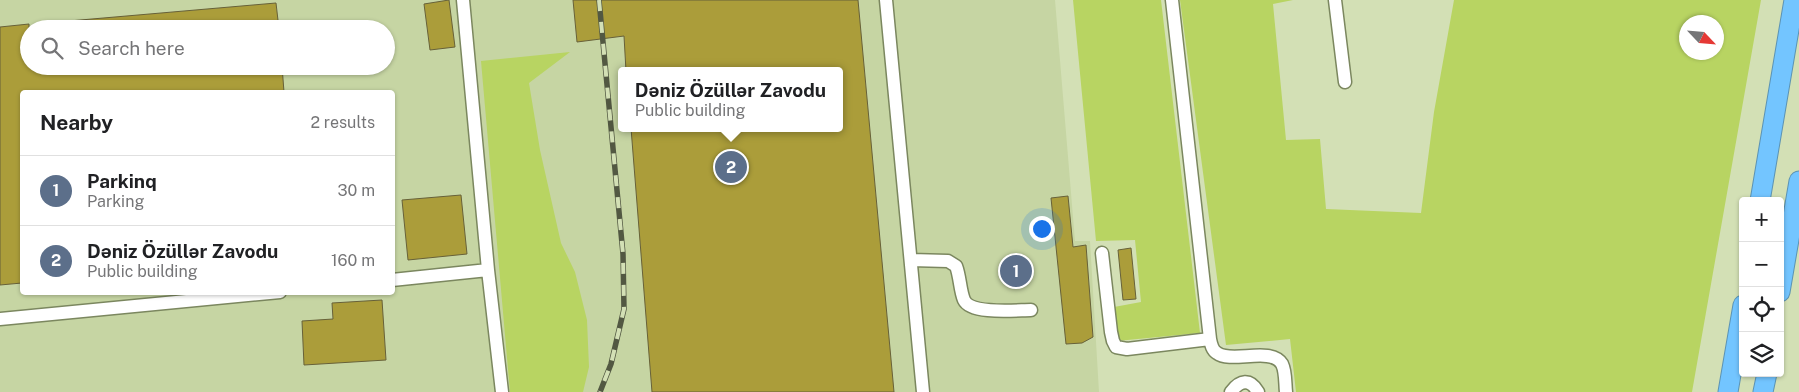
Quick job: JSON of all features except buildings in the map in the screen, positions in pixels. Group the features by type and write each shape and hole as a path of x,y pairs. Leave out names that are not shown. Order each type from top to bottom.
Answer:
{"highway":[{"path":"1761,197 1794,0"},
{"path":"1781,287 1799,181"},
{"path":"1728,392 1739,328"},
{"path":"1763,392 1765,377"}],"street":[{"path":"463,0 488,270 502,392"},
{"path":"886,0 923,392"},
{"path":"1172,0 1210,339 1213,349 1217,354 1226,356 1264,356 1277,360 1282,365 1286,392"},
{"path":"1335,0 1345,82"},
{"path":"1102,253 1111,332 1116,347 1127,349 1210,339"},
{"path":"911,260 948,261 956,266 964,300 969,306 982,310 1031,310"},
{"path":"395,280 488,270"},
{"path":"0,319 249,295"},
{"path":"1231,392 1236,384 1244,382 1252,384 1258,392"}],"shaded area":[{"path":"0,0 1055,0 1075,241 1090,241 1099,392 0,392"}],"green space":[{"path":"1073,0 1161,0 1200,333 1117,341 1114,307 1141,302 1135,240 1096,241"},
{"path":"1180,0 1293,0 1273,4 1286,140 1320,139 1326,209 1421,213 1434,112 1454,0 1761,0 1692,392 1296,392 1290,339 1226,345"},
{"path":"570,52 529,83 540,150 561,243 575,272 587,320 589,367 583,392 510,392 481,61"}],"railway":[{"path":"599,0 623,254 624,309 611,364 600,392"}],"place":[{"name":"Dəniz Özüllər Zavodu","path":"731,167"},
{"name":"Parkinq","path":"1016,271"}]}
